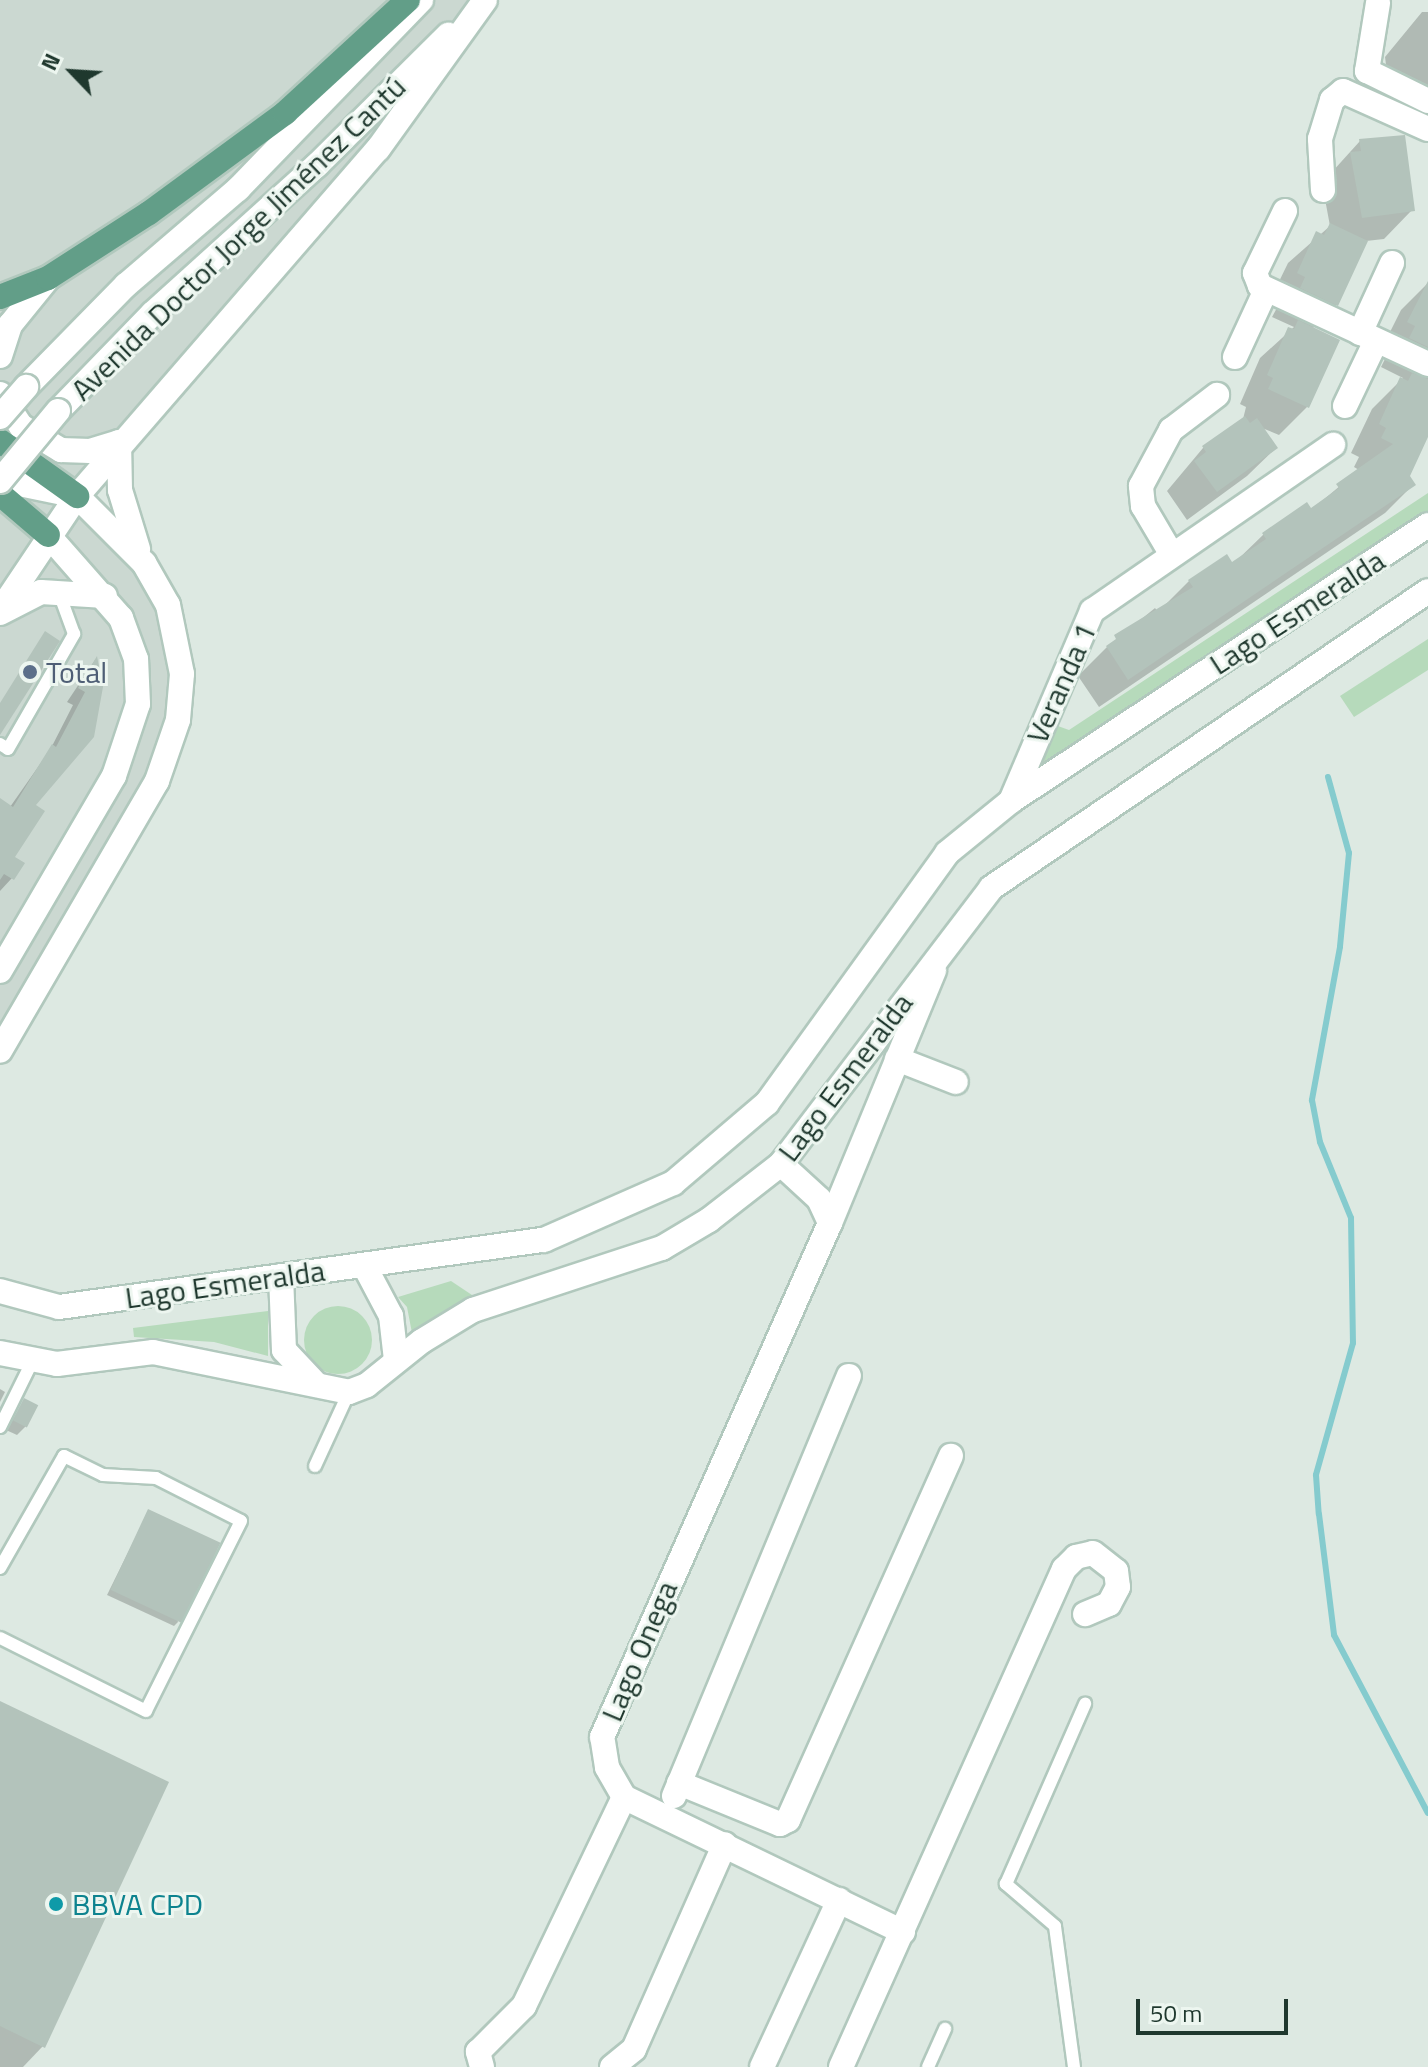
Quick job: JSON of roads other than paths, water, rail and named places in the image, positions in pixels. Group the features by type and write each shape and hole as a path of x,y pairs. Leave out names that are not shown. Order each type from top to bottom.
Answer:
{"main road":[{"path":"0,297 48,278 149,213 285,113 408,0"},
{"path":"0,441 77,496"},
{"path":"0,494 48,535"}],"street":[{"name":"Avenida Doctor Jorge Jiménez Cantú","path":"0,417 126,285 238,189 421,0"},
{"path":"0,612 48,535 119,442 378,149 484,0"},
{"name":"Avenida Doctor Jorge Jiménez Cantú","path":"0,480 58,411 153,313 317,165 484,0"},
{"path":"1378,3 1367,71 1428,101"},
{"path":"1323,190 1320,139 1332,100 1343,91 1428,129"},
{"path":"1285,211 1255,273 1266,290 1428,364"},
{"path":"1345,406 1392,263"},
{"path":"0,356 10,325 48,278"},
{"path":"1235,357 1266,290"},
{"path":"0,394 21,426 61,450 90,451 119,442"},
{"path":"1172,555 1143,506 1141,486 1171,430 1217,395"},
{"path":"0,1051 144,805 169,751 181,701 179,639 168,605 144,563 126,522 119,442"},
{"name":"Veranda 1","path":"1011,801 1092,611 1333,445"},
{"path":"0,480 77,496 144,563"},
{"name":"Lago Esmeralda","path":"0,1291 59,1307 544,1240 673,1183 767,1103 947,853 1011,801 1428,525"},
{"path":"0,971 114,776 132,734 138,704 136,659 127,630 105,596 48,535"},
{"name":"Lago Esmeralda","path":"0,1353 32,1362 153,1352 337,1391 367,1385 396,1360 473,1310 662,1248 709,1220 781,1164 991,888 1016,867 1428,591"},
{"path":"0,612 41,592 105,596"},
{"name":"Lago Onega","path":"624,1797 607,1767 602,1737 830,1223 944,946"},
{"path":"897,1059 956,1082"},
{"path":"781,1164 819,1199 830,1223"},
{"path":"364,1265 391,1316 396,1360"},
{"path":"267,1374 284,1350 281,1276"},
{"path":"284,1350 337,1391"},
{"path":"666,1816 849,1376"},
{"path":"679,1783 780,1824 788,1820 951,1456"},
{"path":"841,2067 1064,1569 1076,1557 1093,1553 1107,1559 1116,1571 1118,1587 1109,1604 1085,1614"},
{"path":"482,2067 478,2052 524,2006 624,1797 903,1932"},
{"path":"612,2067 634,2049 725,1844"},
{"path":"762,2067 839,1900"}],"lane":[{"path":"0,744 8,749 74,634 58,591"},
{"path":"0,1427 32,1362"},
{"path":"315,1466 337,1391"},
{"path":"0,1568 4,1552 64,1456 103,1475 156,1478 241,1521 146,1711 0,1638"},
{"path":"1074,2067 1055,1926 1006,1884 1085,1704"},
{"path":"928,2067 945,2029"}],"waterway":[{"path":"1328,777 1349,853 1340,947 1312,1100 1320,1142 1351,1218 1353,1343 1316,1475 1319,1514 1334,1635 1428,1813"}],"place":[{"name":"Total","path":"30,672"},
{"name":"BBVA CPD","path":"56,1904"}]}
